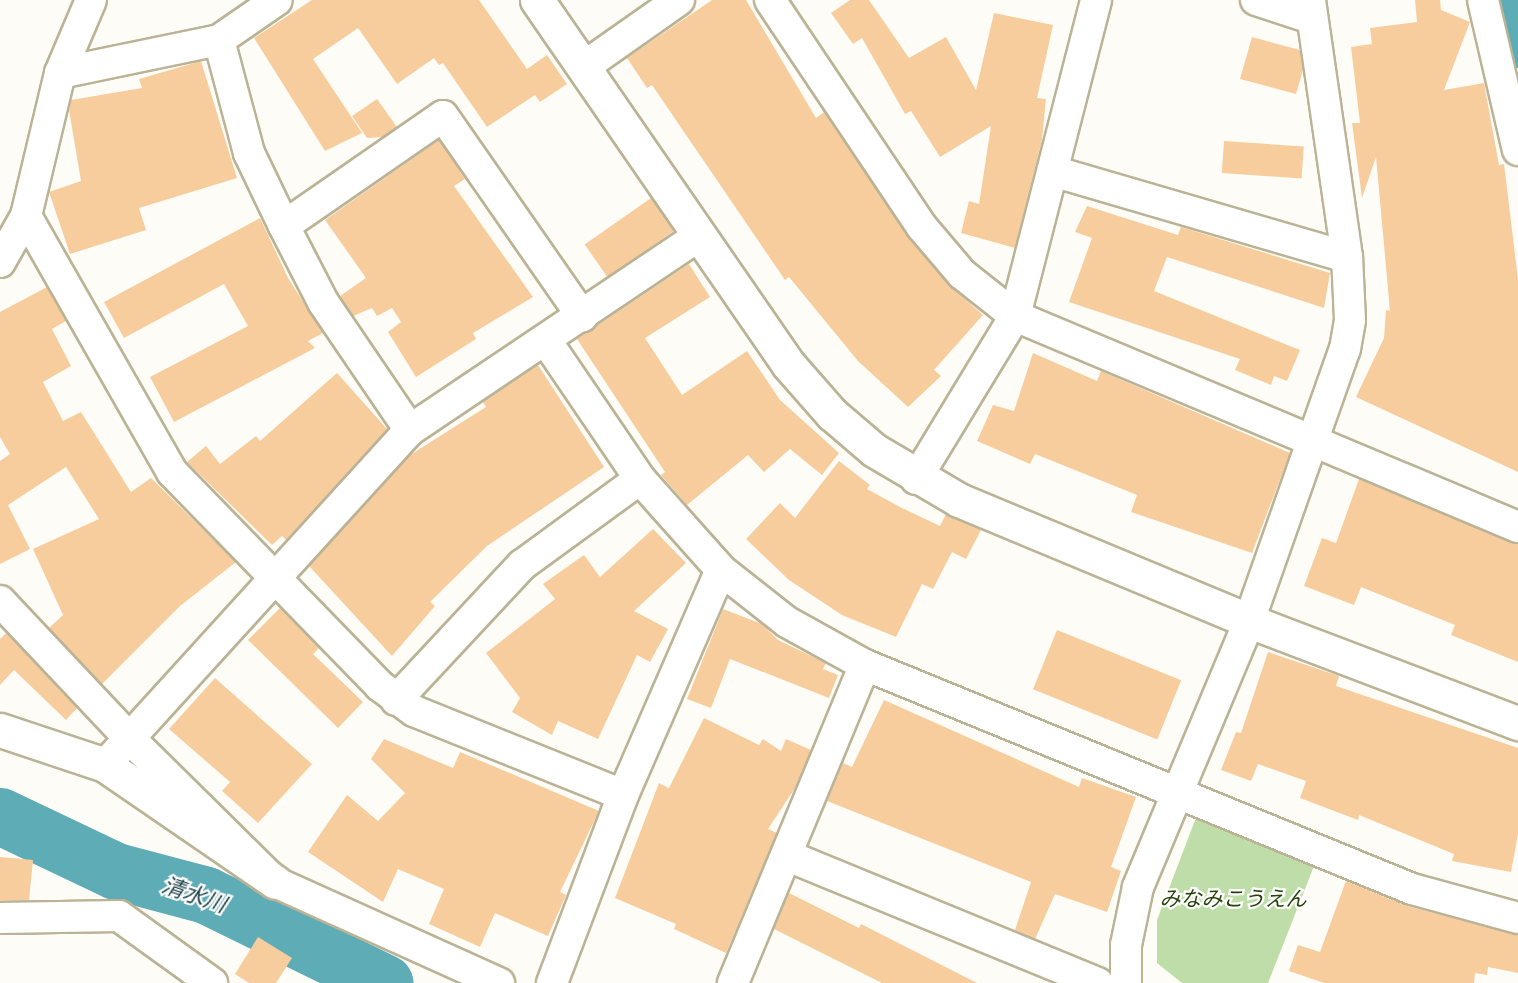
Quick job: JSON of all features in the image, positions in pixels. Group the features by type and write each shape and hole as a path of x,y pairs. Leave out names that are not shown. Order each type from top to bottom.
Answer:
{"street":[{"path":"0,262 26,216 60,73 91,0"},
{"path":"60,73 219,40 277,0"},
{"path":"537,0 585,66 699,236 809,389 852,433 916,479 1248,621 1518,723"},
{"path":"585,66 680,0"},
{"path":"770,0 922,227 962,274 1015,316 1518,527"},
{"path":"916,479 1015,316 1056,172 1096,0"},
{"path":"1126,983 1126,945 1138,887 1248,621 1316,441 1350,320 1347,257 1311,9 1256,0"},
{"path":"1483,0 1518,150"},
{"path":"219,40 249,153 284,226 323,302 410,430"},
{"path":"284,226 442,116 582,316"},
{"path":"1056,172 1347,257"},
{"path":"26,216 172,472 273,579 396,700 623,795"},
{"path":"105,765 128,737 410,430 547,342 699,236"},
{"path":"547,342 640,479 721,570 787,622 865,665 1412,890 1518,918"},
{"path":"396,700 522,565 640,479"},
{"path":"552,983 623,795 721,570"},
{"path":"0,601 128,737 275,882"},
{"path":"733,983 788,856 865,665"},
{"path":"0,730 105,765 275,882 499,983"},
{"path":"788,856 1098,983"},
{"path":"0,918 119,916 212,983"}],"green space":[{"name":"みなみこうえん","path":"1197,815 1316,861 1268,983 1182,983 1157,963 1157,920"}],"building":[{"path":"312,0 479,0 527,69 547,55 567,84 540,102 535,95 487,127 443,63 439,65 434,58 397,84 358,28 313,59 362,133 325,151 254,38"},
{"path":"712,0 746,0 816,118 824,112 909,238 949,285 983,315 934,370 941,376 908,407 858,361 789,277 785,280 652,85 647,88 627,58"},
{"path":"850,0 869,0 909,58 946,37 976,90 994,13 1053,25 1037,98 1046,99 1042,140 1015,248 961,233 969,201 979,204 991,126 940,157 911,111 905,114 862,38 853,44 831,13"},
{"path":"1415,0 1440,0 1441,10 1470,22 1444,90 1484,83 1499,165 1504,164 1518,279 1518,472 1356,397 1384,338 1386,310 1390,311 1376,157 1362,198 1352,123 1360,123 1351,47 1372,44 1370,28 1417,22"},
{"path":"1252,37 1300,50 1303,70 1296,94 1240,79"},
{"path":"201,61 237,178 139,208 146,230 70,254 49,192 81,181 69,110 71,100 142,88 139,79"},
{"path":"377,99 397,127 383,137 367,138 352,116"},
{"path":"439,140 465,179 454,186 533,297 473,333 476,339 416,377 388,332 401,322 392,308 377,316 372,308 353,316 340,296 366,278 325,220"},
{"path":"1224,141 1304,147 1302,179 1222,173"},
{"path":"651,198 674,231 608,277 585,244"},
{"path":"1087,206 1178,235 1181,227 1330,273 1324,308 1167,257 1154,291 1300,350 1287,381 1274,376 1271,385 1235,370 1240,359 1069,302 1092,238 1075,232"},
{"path":"260,218 288,278 323,333 308,341 315,348 174,422 150,377 248,326 224,284 124,338 104,302"},
{"path":"689,264 710,297 645,338 682,395 747,351 780,400 839,453 822,475 790,449 764,472 748,455 687,505 661,475 665,472 577,339"},
{"path":"47,287 66,321 52,329 71,366 43,382 63,421 81,412 131,492 151,478 236,562 180,606 102,684 49,628 63,615 33,549 99,519 66,467 8,505 30,549 0,564 0,461 10,454 0,437 0,312"},
{"path":"1033,353 1097,381 1101,371 1290,453 1252,553 1131,512 1137,495 1035,454 1030,464 977,441 993,405 1014,411"},
{"path":"538,365 604,467 487,546 430,602 435,606 392,656 309,566 410,455 486,407 483,402"},
{"path":"337,373 387,429 286,540 282,536 272,545 187,462 206,446 220,464 256,436 260,441"},
{"path":"839,461 870,485 867,489 900,507 940,526 946,514 981,530 966,559 952,552 933,589 922,584 896,637 842,615 789,580 746,539 780,503 795,518"},
{"path":"1359,479 1518,544 1518,662 1451,635 1455,625 1361,587 1354,605 1304,586 1322,538 1336,543"},
{"path":"653,529 686,563 634,611 668,629 650,662 637,655 598,739 558,721 552,735 512,712 520,698 486,653 555,599 543,584 584,555 600,577"},
{"path":"280,608 319,648 313,654 363,702 338,728 248,640"},
{"path":"723,609 762,624 778,640 826,663 823,669 838,675 829,698 730,659 711,708 687,699"},
{"path":"1057,630 1181,680 1157,740 1033,689"},
{"path":"6,633 77,708 66,720 14,670 0,685 0,639"},
{"path":"1268,652 1339,676 1336,686 1518,748 1518,834 1511,872 1452,861 1454,854 1359,815 1358,820 1300,798 1306,781 1258,764 1251,781 1221,770 1236,732 1241,733"},
{"path":"215,678 312,764 258,823 222,791 230,782 169,729"},
{"path":"884,700 1079,787 1082,778 1136,797 1111,867 1121,871 1107,912 1055,894 1035,939 1015,930 1031,882 827,801 843,763 852,767"},
{"path":"704,718 759,745 763,739 781,751 786,739 811,750 795,788 768,829 777,833 726,953 674,929 676,924 615,898 659,783 669,788"},
{"path":"384,739 453,768 460,752 599,811 560,892 566,895 548,936 495,913 480,947 429,924 444,889 398,869 383,902 308,852 347,795 378,821 405,793 371,759"},
{"path":"0,857 33,860 29,900 0,901"},
{"path":"1346,881 1407,906 1518,935 1518,973 1488,967 1487,975 1475,973 1474,983 1324,983 1289,971 1298,945 1320,952"},
{"path":"789,893 859,928 861,924 977,983 882,983 774,929"},
{"path":"258,937 292,958 276,983 249,983 235,974"}],"waterway":[{"name":"清水川","path":"1506,0 1518,39"},
{"name":"清水川","path":"0,816 116,871 206,895 385,983"}]}
